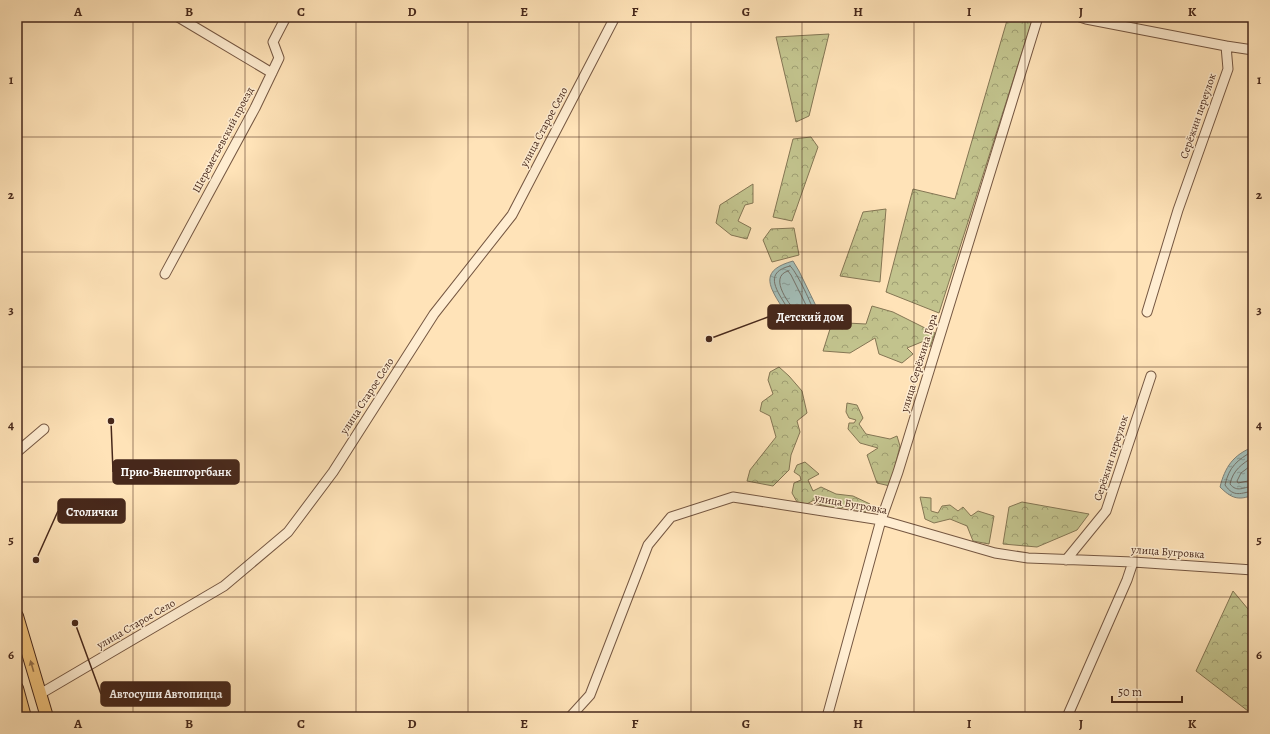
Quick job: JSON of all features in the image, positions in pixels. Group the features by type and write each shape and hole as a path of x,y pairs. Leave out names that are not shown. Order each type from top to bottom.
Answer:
{"main road":[{"path":"17,616 47,717"},
{"path":"17,688 22,714"}],"street":[{"path":"178,17 272,73"},
{"name":"Шереметьевский проезд","path":"165,274 255,108 272,73 279,58 273,42 286,17"},
{"name":"улица Старое Село","path":"40,694 224,586 288,532 333,472 434,314 512,215 615,17"},
{"name":"улица Серёжина Гора","path":"827,717 882,520 1038,17"},
{"path":"1080,17 1086,20 1253,50"},
{"name":"Серёжин переулок","path":"1147,312 1178,210 1228,69 1226,46"},
{"name":"Серёжин переулок","path":"1066,560 1106,511 1151,376"},
{"path":"17,452 44,429"},
{"name":"улица Бугровка","path":"570,717 590,695 648,545 671,517 733,497 882,520 995,553 1028,558 1133,562 1253,570"},
{"path":"1067,717 1127,580 1133,562"}],"green space":[{"path":"1008,17 1022,17 1032,21 939,313 886,292 913,189 955,199"},
{"path":"829,34 809,116 796,122 776,37"},
{"path":"811,137 818,147 792,221 773,217 793,139"},
{"path":"753,184 753,203 745,205 738,221 751,228 747,239 731,235 716,223 720,205"},
{"path":"886,209 880,282 840,276 863,212"},
{"path":"794,228 799,255 772,262 763,240 771,229"},
{"path":"872,306 893,312 935,333 930,347 924,341 907,348 913,354 902,363 879,354 875,338 850,353 823,351 830,329 847,323 866,324"},
{"path":"779,367 802,391 807,413 797,421 800,432 791,455 789,470 773,486 747,481 750,470 776,437 770,416 760,411 762,402 773,394 768,380 770,372"},
{"path":"847,403 857,405 863,418 859,424 866,434 890,439 897,436 900,446 890,486 877,483 867,455 878,448 860,443 848,429 849,423 854,423 856,420 849,418 846,412"},
{"path":"805,462 819,474 808,480 813,491 821,487 836,494 853,496 870,504 865,512 843,507 839,510 819,504 814,500 807,504 797,502 792,493 794,483 801,480 800,476 794,472 797,465"},
{"path":"920,497 931,498 931,511 938,513 942,506 950,505 958,511 963,507 971,516 978,511 994,516 989,544 973,541 967,526 950,519 934,523 925,519"},
{"path":"1022,502 1089,514 1077,530 1037,547 1003,544 1009,507"},
{"path":"1233,591 1253,615 1253,710 1248,711 1196,671"}],"water":[{"path":"793,261 818,310 814,325 800,325 792,321 786,314 770,285 772,273 783,265"},
{"path":"1253,447 1253,495 1243,498 1231,496 1220,487 1224,473 1235,458"}],"place":[{"name":"Детский дом","path":"709,339"},
{"name":"Прио-Внешторгбанк","path":"111,421"},
{"name":"Столички","path":"36,560"},
{"name":"Автосуши Автопицца","path":"75,623"}]}
